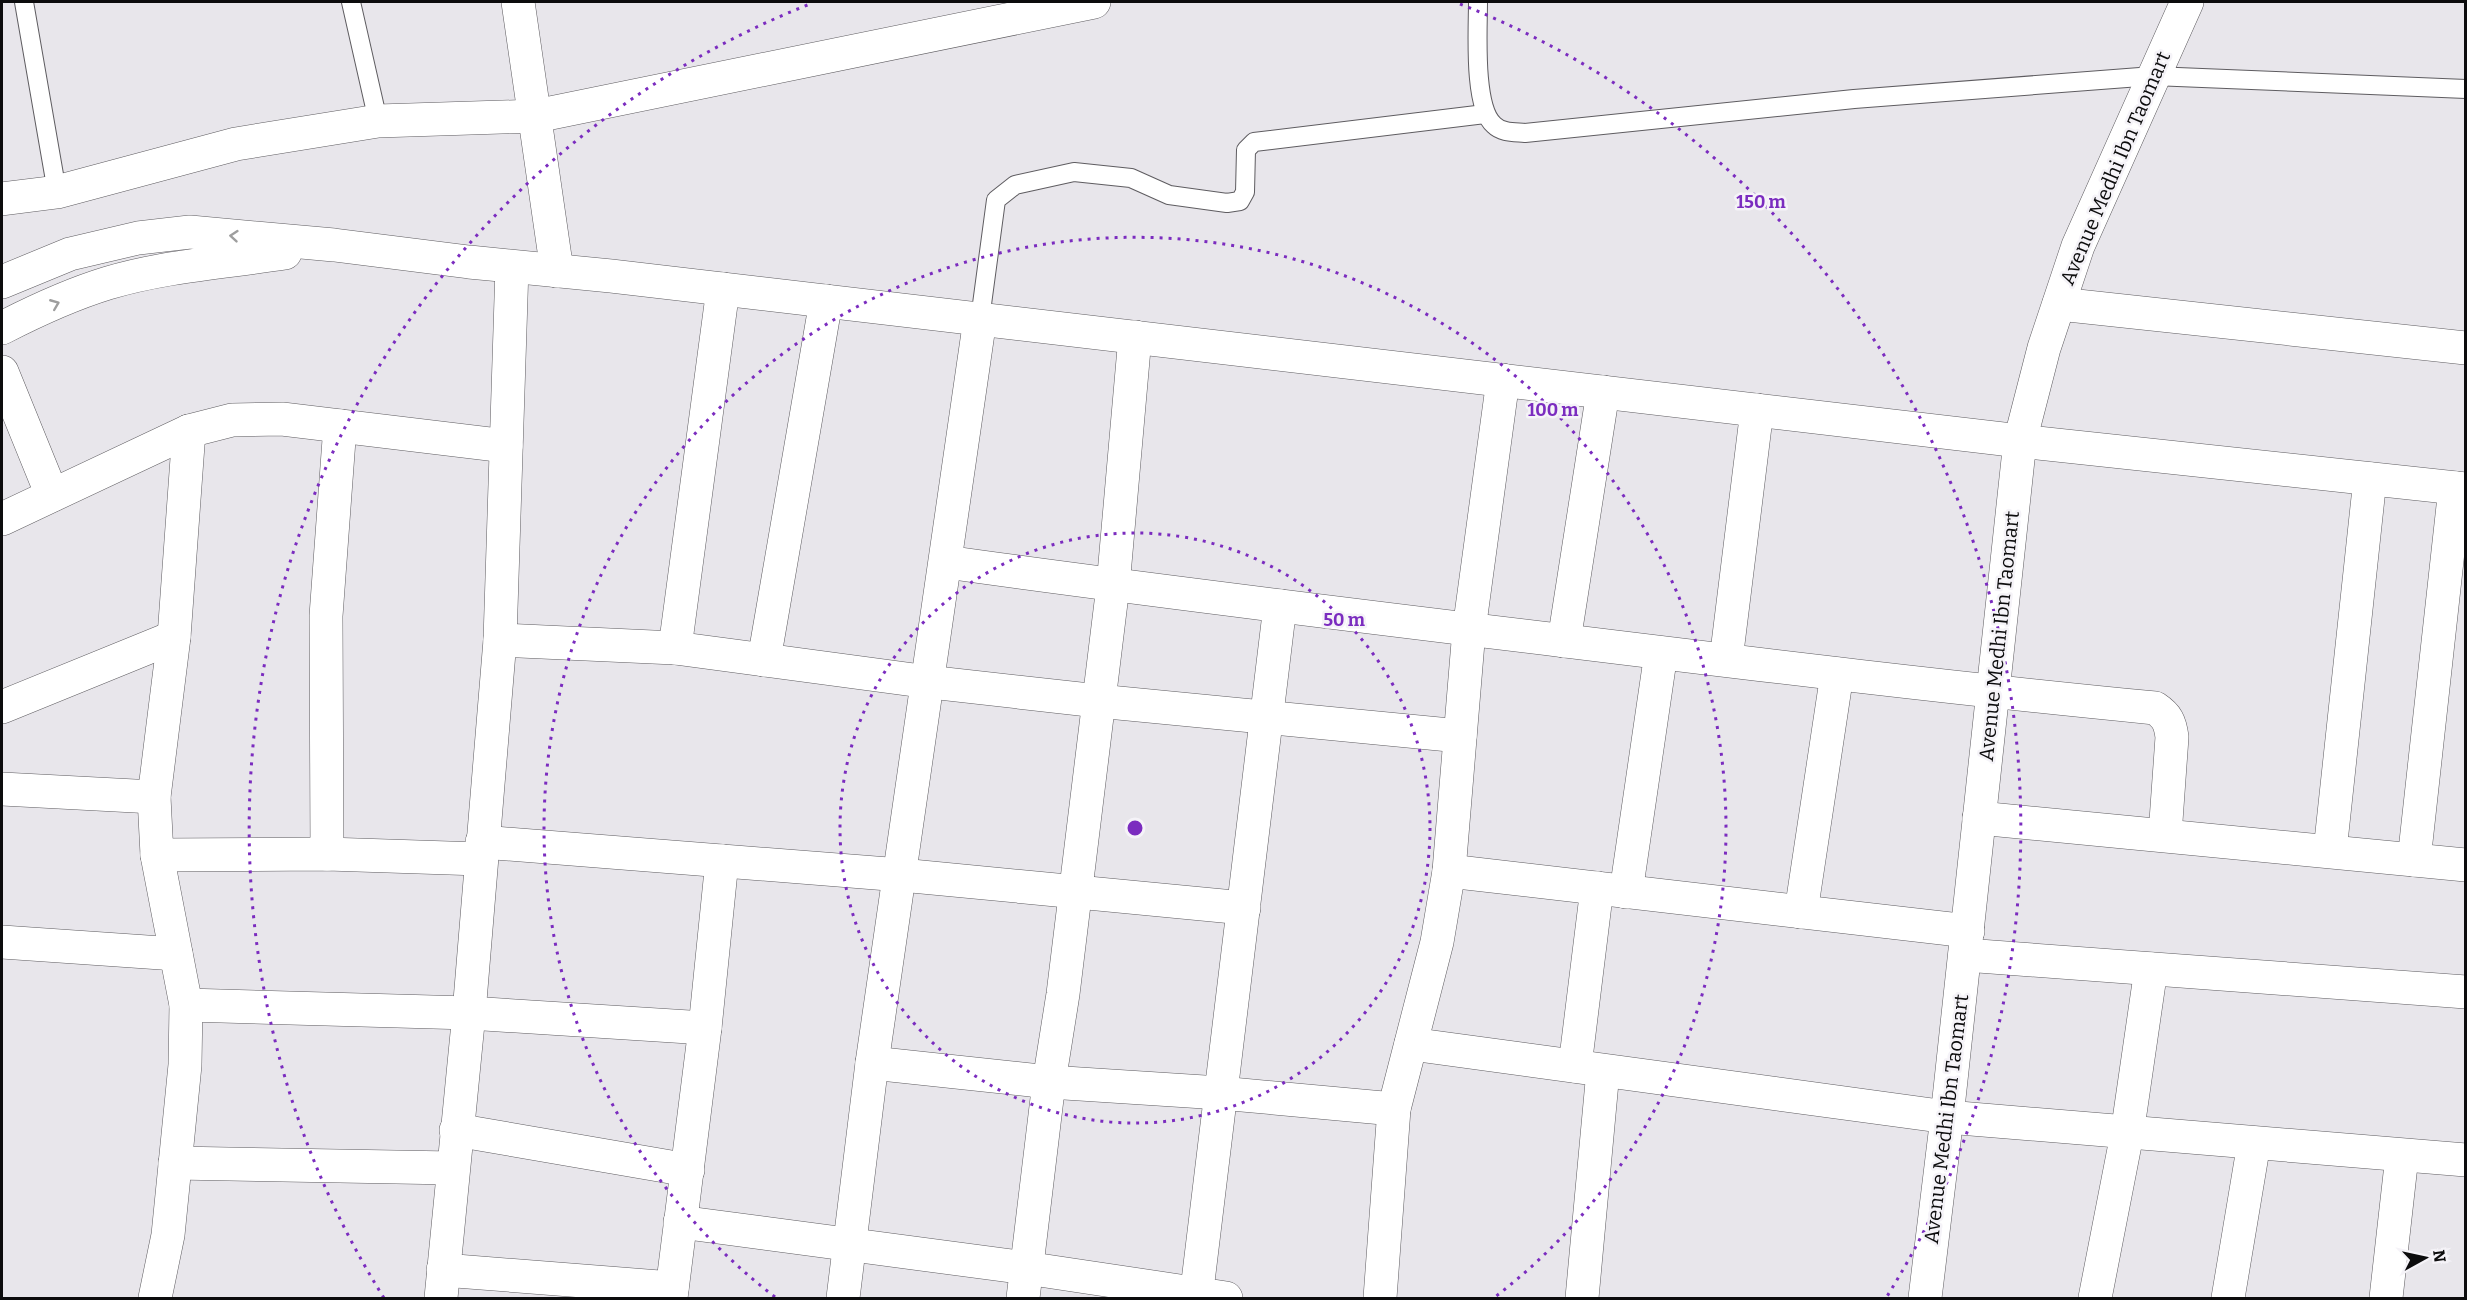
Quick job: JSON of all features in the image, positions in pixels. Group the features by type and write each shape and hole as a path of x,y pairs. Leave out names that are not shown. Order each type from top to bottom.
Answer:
{"street":[{"path":"518,2 557,271"},
{"path":"2,199 57,192 236,144 378,121 536,116 1094,2"},
{"name":"Avenue Medhi Ibn Taomart","path":"1925,1299 1947,1118 2020,441 2044,348 2078,246 2187,2"},
{"path":"2,282 70,254 138,238 190,232 334,245 2020,441 2460,488 2415,860"},
{"path":"2,328 27,315 107,283 172,269 334,245"},
{"path":"512,267 500,640 469,1013 442,1284 672,1293 705,1028 722,861"},
{"path":"675,648 723,289"},
{"path":"764,660 826,302"},
{"path":"2059,304 2466,348"},
{"path":"843,1299 872,1063 930,682 981,319"},
{"path":"1025,1283 1113,586 1135,337"},
{"path":"2,372 52,495"},
{"path":"1380,1299 1394,1109 1437,942 1449,870 1469,630 1503,380"},
{"path":"1564,641 1603,392"},
{"path":"1726,660 1757,410"},
{"path":"2,519 189,431 232,420 282,419 506,446"},
{"path":"327,854 326,616 340,426"},
{"path":"155,1299 168,1235 185,1065 186,1005 157,855 154,797 174,637 189,431"},
{"path":"2330,851 2370,478"},
{"path":"946,562 1113,586 1469,630 1993,692 2155,708 2166,715 2172,737 2165,835"},
{"path":"680,1222 850,1245 1025,1283 1206,1297 1220,1093 1280,606"},
{"path":"2,707 174,637"},
{"path":"500,640 675,648 930,682 1098,701 1460,736"},
{"path":"1582,1299 1589,1069 1612,890 1661,653"},
{"path":"1801,912 1837,674"},
{"path":"2,789 154,797"},
{"path":"1979,818 2466,865"},
{"path":"157,855 481,851 722,861 901,875 1244,908"},
{"path":"1449,870 1801,912 1966,943 2151,969 2466,992"},
{"path":"2,942 176,954"},
{"path":"2095,1299 2127,1134 2151,969"},
{"path":"186,1005 469,1013 705,1028"},
{"path":"1412,1044 1947,1118 2466,1160"},
{"path":"872,1063 1049,1082 1220,1093 1394,1109"},
{"path":"456,1130 688,1170"},
{"path":"2228,1299 2254,1143"},
{"path":"2386,1299 2402,1156"},
{"path":"175,1163 453,1168"}],"lane":[{"path":"24,2 57,192"},
{"path":"351,2 378,121"},
{"path":"1478,2 1478,70 1485,114 1493,125 1504,131 1525,133 1854,99 2153,76 2466,89"},
{"path":"981,319 996,200 1014,185 1074,172 1131,178 1169,195 1227,203 1240,201 1245,192 1246,150 1254,142 1485,114"}]}
